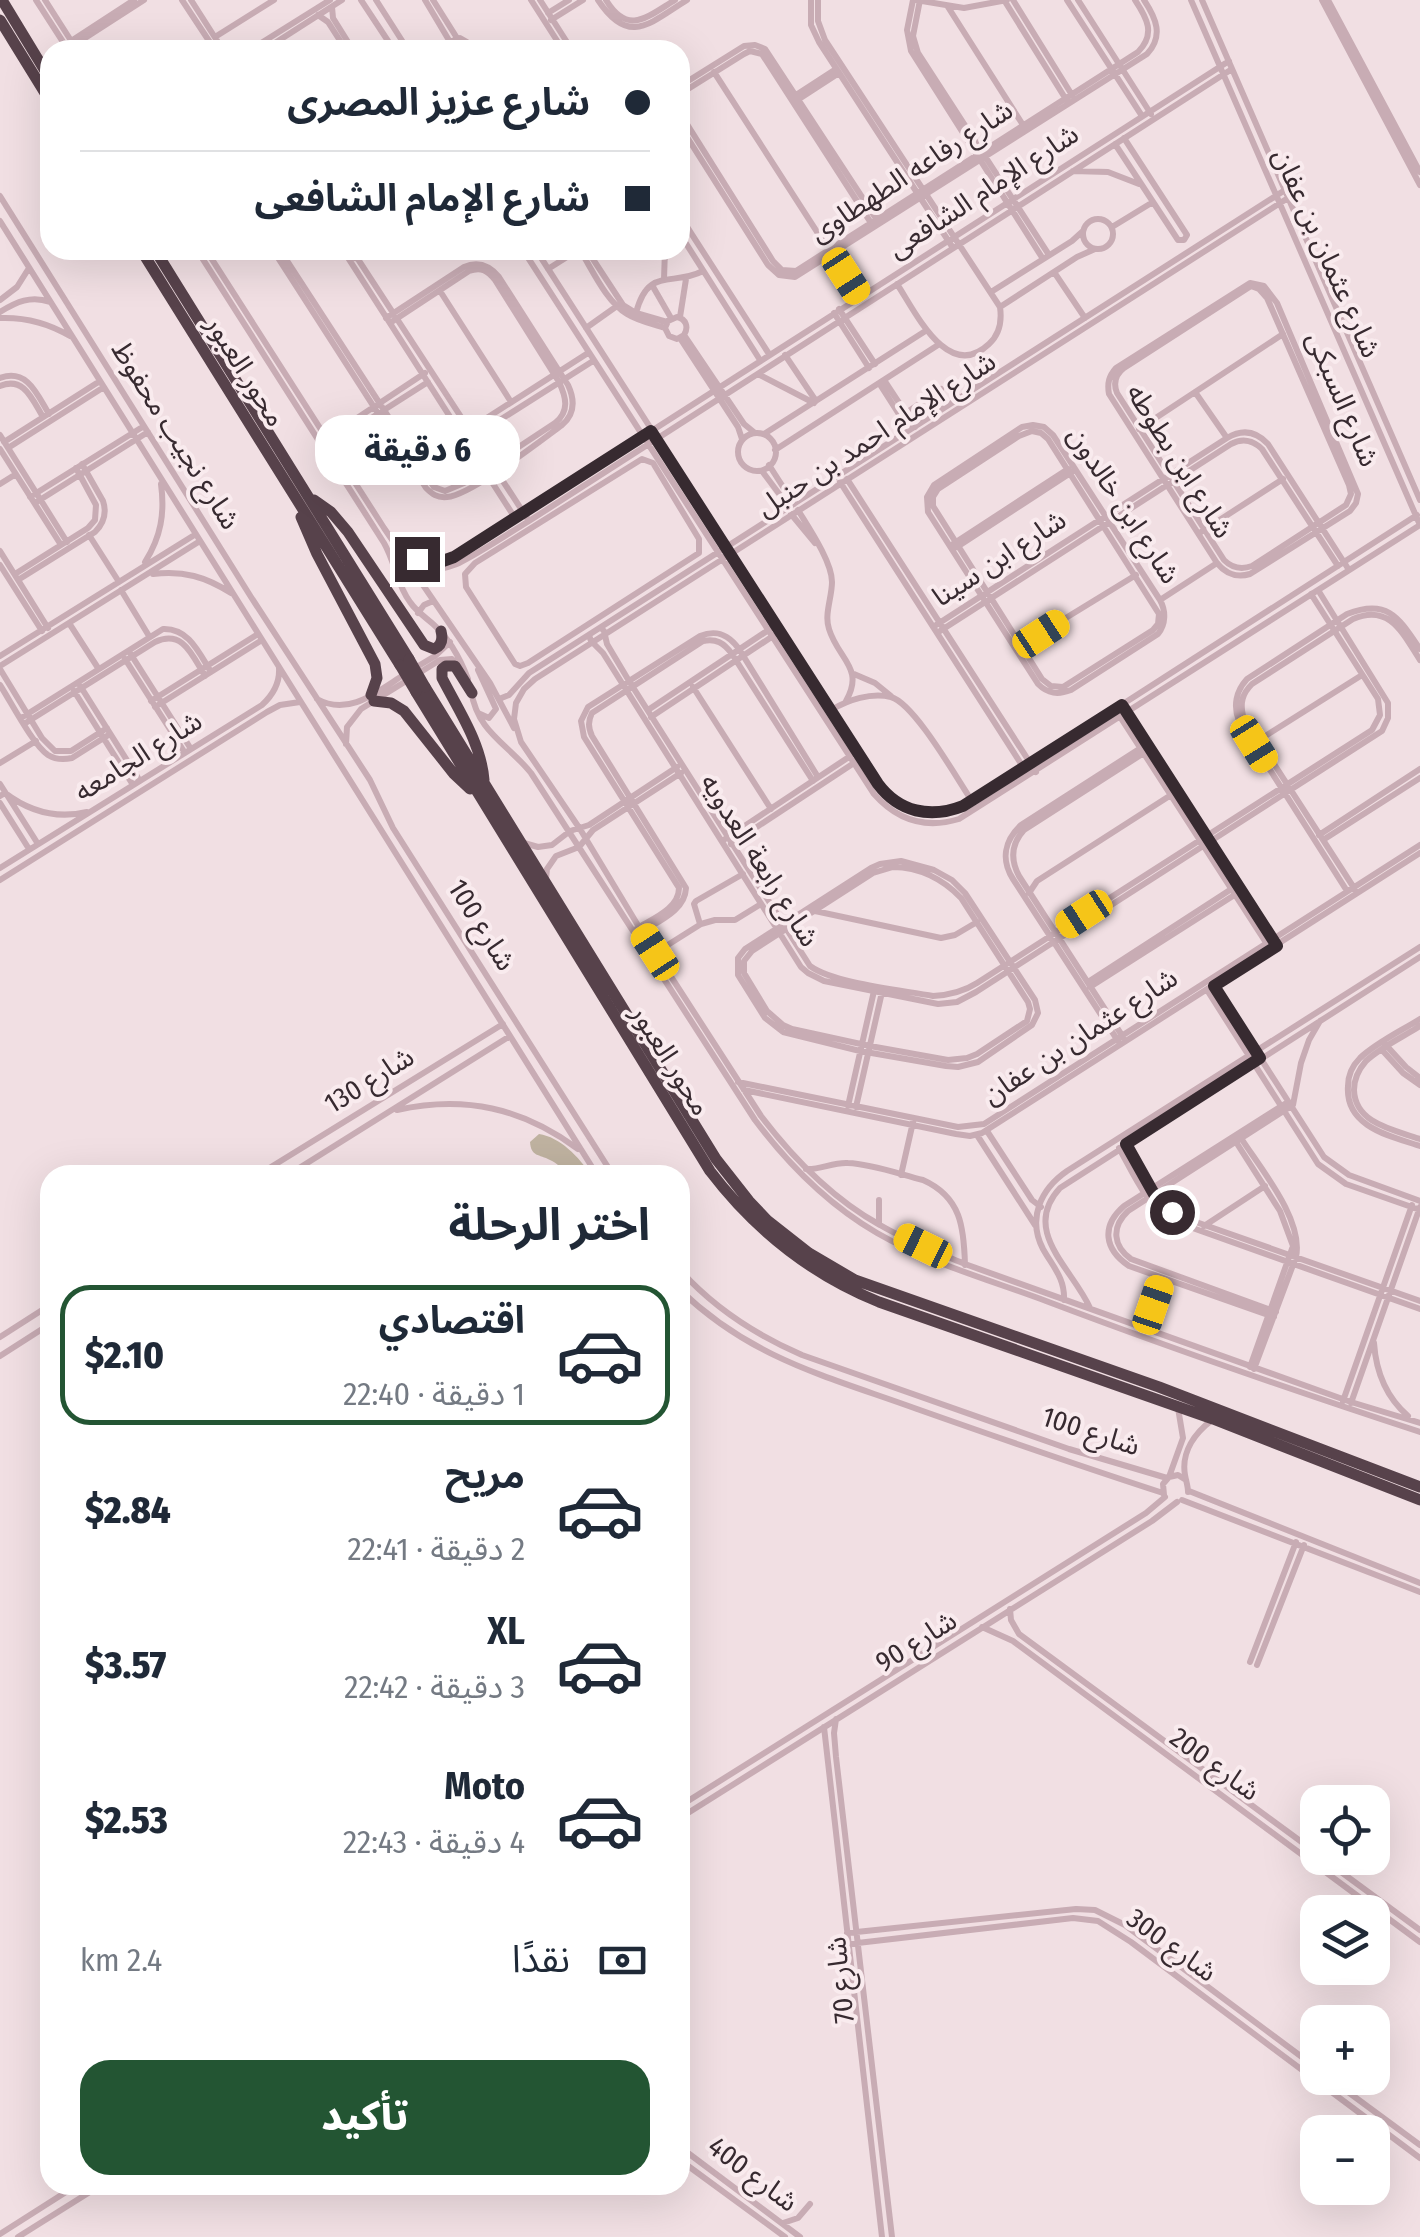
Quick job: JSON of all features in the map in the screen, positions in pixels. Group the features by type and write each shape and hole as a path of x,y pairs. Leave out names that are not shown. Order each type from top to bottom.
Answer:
{"highway":[{"path":"2,0 40,62"},
{"path":"0,20 40,85"},
{"name":"محور العبور","path":"148,260 304,500"},
{"name":"محور العبور","path":"161,260 710,1171 771,1238 814,1270 879,1302 1178,1406 1420,1500"},
{"path":"440,631 440,645 424,645 348,532 326,507 304,500 301,518 312,544 374,664 376,682 372,698 400,708 458,779 481,789 480,754 442,678 442,670 455,666 472,693"},
{"name":"محور العبور","path":"481,789 520,840 716,1160 758,1211 809,1253 880,1290 1154,1385 1420,1487"}],"street":[{"path":"36,0 66,40"},
{"path":"45,0 67,40"},
{"path":"113,0 123,8"},
{"path":"80,40 134,0"},
{"path":"123,8 144,0"},
{"path":"182,0 208,40"},
{"path":"191,0 216,38 274,0"},
{"path":"277,38 342,0"},
{"path":"361,0 387,40"},
{"path":"376,0 402,40"},
{"path":"425,0 447,40"},
{"path":"433,0 448,40"},
{"path":"531,0 564,40"},
{"path":"540,0 558,40"},
{"path":"547,18 568,0"},
{"path":"547,18 583,0"},
{"path":"598,0 615,22 633,28 647,25 687,0"},
{"path":"606,0 618,17 633,22 675,0"},
{"path":"815,0 811,25 921,195 991,292 1000,307 998,333 979,351 962,354 946,350 938,345 897,284"},
{"path":"1046,257 910,51 907,30 917,0 971,8 1008,0 1070,99"},
{"path":"1066,0 1118,70"},
{"path":"1078,0 1148,118"},
{"path":"1118,70 1148,38 1148,20 1136,0"},
{"path":"1118,70 1147,54 1156,42 1157,24 1144,0"},
{"name":"شارع عثمان بن عفان","path":"1191,0 1420,524"},
{"name":"شارع عثمان بن عفان","path":"1202,0 1420,500"},
{"path":"1325,0 1420,186"},
{"path":"272,40 318,15 331,3"},
{"path":"331,3 334,18 347,40"},
{"path":"948,7 1024,125"},
{"path":"318,15 340,40"},
{"path":"690,81 744,54 756,52 766,59 876,224"},
{"name":"شارع الإمام الشافعى","path":"402,553 424,561 447,560 642,437 654,435 769,354 1230,64"},
{"path":"690,86 712,70"},
{"path":"712,70 859,297"},
{"path":"795,98 840,70"},
{"name":"شارع رفاعه الطهطاوى","path":"981,157 1024,125 1118,70"},
{"name":"شارع رفاعه الطهطاوى","path":"690,141 774,261 782,270 796,271 831,253 1070,99"},
{"name":"شارع الإمام الشافعى","path":"718,392 786,356 1116,144 1148,118"},
{"name":"شارع رفاعه الطهطاوى","path":"690,130 728,196"},
{"path":"1116,144 1178,240 1184,240 1187,235 1124,138"},
{"path":"1404,150 1420,172"},
{"path":"1072,171 1108,172 1142,185"},
{"name":"شارع الإمام احمد بن حنبل","path":"499,699 519,689 529,673 603,632 1286,194"},
{"name":"شارع نجيب محفوظ","path":"0,196 40,260"},
{"path":"1112,228 1153,202"},
{"path":"991,292 1083,231 1088,223 1096,219 1112,228 1113,236 1104,248 1076,256 1000,307"},
{"name":"شارع نجيب محفوظ","path":"0,221 301,702"},
{"path":"1083,231 1086,243 1096,249"},
{"path":"690,232 769,354"},
{"path":"690,250 760,360"},
{"name":"شارع الإمام احمد بن حنبل","path":"1031,357 1085,318 1188,256"},
{"name":"شارع نجيب محفوظ","path":"40,260 316,698"},
{"path":"203,260 381,530 404,593 450,642 463,664 477,712 489,732 526,767 736,1086"},
{"path":"212,260 325,443"},
{"path":"282,260 378,409 438,489 453,489 490,471 572,414 573,399 495,280 482,269 468,271 392,318"},
{"path":"355,260 490,471 529,521"},
{"path":"529,260 851,760 883,804 900,816 929,824 969,815 1121,711 1343,568 1418,514"},
{"path":"543,260 884,791 906,808 934,813 954,810 972,801 1314,592 1343,568 1420,524"},
{"path":"548,268 563,260"},
{"path":"588,260 617,306 633,317 667,323 680,318"},
{"path":"589,260 618,299 636,314 667,323"},
{"path":"664,279 665,260"},
{"path":"0,300 18,288 29,267"},
{"path":"636,314 644,292 652,285 703,270"},
{"path":"1054,272 1085,318"},
{"path":"680,318 686,278"},
{"path":"652,285 669,336 682,336"},
{"name":"شارع ابن بطوطه","path":"1256,285 1183,327 1124,368 1116,376 1115,388 1217,564 1232,575 1244,576 1317,528"},
{"name":"شارع السبكى","path":"1256,285 1286,332 1357,489 1353,507 1317,528"},
{"path":"18,288 24,292 23,300"},
{"path":"438,288 512,402"},
{"path":"0,315 23,300 51,302"},
{"path":"586,328 617,306"},
{"path":"837,311 872,366"},
{"path":"0,315 40,322 72,337"},
{"path":"680,318 686,324 682,336"},
{"path":"742,439 759,434 815,402 927,330"},
{"path":"1137,431 1286,332"},
{"path":"682,336 738,427 742,439 740,461 749,469 760,470 769,465 775,450 938,345"},
{"path":"786,356 815,402"},
{"path":"470,433 590,357"},
{"path":"378,409 426,372"},
{"path":"757,374 815,402"},
{"path":"0,378 14,375 25,379 46,416"},
{"path":"470,433 512,402 559,377"},
{"path":"325,443 431,380"},
{"path":"431,380 470,433 520,526"},
{"path":"0,386 12,382 24,387 46,416"},
{"path":"881,382 906,413 912,428"},
{"path":"881,382 912,428"},
{"path":"3,445 102,384"},
{"path":"3,445 102,384"},
{"path":"906,413 941,390"},
{"path":"718,392 744,424 773,442 775,450"},
{"path":"1195,392 1226,438"},
{"name":"شارع الإمام احمد بن حنبل","path":"842,478 912,428 939,416"},
{"name":"شارع ابن خالدون","path":"1034,425 1049,430 1072,469 1160,600 1165,617 1158,634 1093,673 1068,685 1051,686 1018,650 953,546 932,502 938,489 1022,427 1034,425"},
{"path":"36,498 146,429"},
{"name":"شارع ابن سينا","path":"938,628 1168,480 1226,438 1241,432 1260,437 1343,568"},
{"name":"شارع الإمام الشافعى","path":"590,487 648,445 654,435"},
{"name":"شارع ابن سينا","path":"1168,480 1242,440 1258,445 1285,478"},
{"path":"3,445 16,474 36,498"},
{"path":"3,445 66,546"},
{"path":"650,460 699,539 699,553 528,663 517,665 466,587 466,574 474,564 581,493 635,462 650,460"},
{"path":"769,465 793,509"},
{"path":"953,546 1072,469"},
{"path":"16,577 89,535 104,521 105,507 81,470"},
{"path":"66,546 97,515 81,470"},
{"path":"760,470 793,509 828,562 832,579 828,628 854,674 875,683 915,717 972,801"},
{"path":"0,484 16,474"},
{"path":"144,571 160,529 160,478"},
{"path":"842,478 1033,774"},
{"path":"1201,532 1285,478"},
{"path":"422,584 427,572 465,560 581,493"},
{"path":"510,510 518,505"},
{"name":"شارع ابن بطوطه","path":"1201,532 1228,564 1240,568 1252,566 1317,528"},
{"path":"381,530 402,553 478,666 527,753 580,828 637,932 655,952 766,1135 874,1231 919,1254 1064,1300 1420,1432"},
{"path":"89,535 150,636"},
{"path":"0,656 46,632 198,537"},
{"path":"0,550 46,632"},
{"path":"394,560 402,553"},
{"path":"1160,600 1217,564"},
{"path":"0,565 46,632"},
{"path":"144,571 196,576 234,595"},
{"path":"1018,650 1139,572"},
{"name":"شارع ابن خالدون","path":"1093,673 1158,624 1157,609 1139,572"},
{"path":"105,734 65,760 46,754 0,668 46,632 69,623 120,586"},
{"name":"شارع رابعة العدويه","path":"727,842 761,904 818,971 879,989 933,996 967,989 1384,728 1388,703 1314,592"},
{"path":"240,604 251,597"},
{"path":"418,612 434,600"},
{"path":"1352,893 1256,742 1241,702 1246,689 1336,626 1359,616 1376,614 1393,622 1420,649"},
{"path":"69,623 99,668"},
{"path":"646,715 778,628"},
{"path":"26,719 163,629 183,633 206,671"},
{"name":"شارع رابعة العدويه","path":"603,632 627,686"},
{"path":"76,687 99,668 172,637 182,642 206,671"},
{"path":"157,702 260,637"},
{"name":"شارع رابعة العدويه","path":"591,639 627,686 782,929"},
{"path":"637,932 674,905 679,888 588,728 592,712 627,686 702,642 717,640 738,655 816,779"},
{"path":"1410,640 1420,660"},
{"path":"316,698 346,713 360,708 450,642"},
{"path":"127,655 188,751"},
{"path":"346,713 448,658 459,665 472,693"},
{"path":"477,712 488,718 496,709 478,666"},
{"name":"شارع الجامعه","path":"0,880 241,723 274,692 279,667"},
{"path":"1256,742 1366,673"},
{"path":"846,701 854,674"},
{"path":"0,685 48,744 60,752 71,751 105,734"},
{"path":"692,685 770,808"},
{"path":"76,687 136,783"},
{"path":"517,734 515,711 519,689"},
{"path":"831,710 864,697 892,698"},
{"name":"شارع 100","path":"316,698 607,1165"},
{"name":"شارع 100","path":"301,702 590,1165"},
{"name":"شارع الجامعه","path":"0,868 188,751 280,705 301,702"},
{"path":"1121,711 1272,944"},
{"path":"346,713 346,746"},
{"path":"0,763 36,741"},
{"path":"1145,749 1171,795 1205,841"},
{"path":"1121,1041 1006,864 1005,855 1010,838 1021,825 1145,749"},
{"path":"727,842 860,754"},
{"path":"727,842 770,808 851,760"},
{"path":"520,840 545,847 590,825 681,769"},
{"path":"1321,837 1420,769"},
{"path":"1321,837 1420,778"},
{"path":"356,789 370,780"},
{"path":"0,784 3,800 29,849"},
{"path":"1286,789 1321,837 1352,893"},
{"path":"1026,894 1037,881 1171,795"},
{"path":"3,800 49,814 76,814 98,807"},
{"path":"3,800 38,844"},
{"path":"547,885 551,862 563,852 580,847 590,832 629,802"},
{"name":"شارع عثمان بن عفان","path":"1352,893 1420,845"},
{"name":"شارع عثمان بن عفان","path":"977,1131 987,1132 1121,1041 1420,853"},
{"path":"782,929 883,870 912,869 933,876 952,889 1009,966 1035,1000 1038,1012 1026,1029 978,1062 946,1066 792,1030 767,1011 744,973 744,961 782,929 871,868 901,861 934,870 952,880 970,900 1009,966"},
{"path":"700,924 696,901 742,874"},
{"path":"1020,884 1037,881"},
{"path":"1086,986 1236,890"},
{"path":"836,897 842,918"},
{"path":"655,952 700,924 735,920 761,904"},
{"path":"814,911 942,938 977,922"},
{"path":"440,923 450,916"},
{"path":"446,932 456,926"},
{"name":"شارع عثمان بن عفان","path":"736,1086 913,1121 963,1136 1211,988 1272,944"},
{"path":"1042,1207 1066,1182 1420,947"},
{"path":"1036,1226 1048,1187 1057,1178 1420,957"},
{"path":"1211,988 1286,1107 1331,1164 1417,1206 1346,1404"},
{"path":"851,1108 879,989"},
{"path":"492,1006 503,1000"},
{"path":"1272,1314 1133,1268 1120,1260 1108,1239 1118,1211 1295,1104 1304,1051 1322,1018"},
{"path":"1420,1022 1370,1058 1354,1084 1363,1113 1375,1123 1420,1142"},
{"name":"شارع 130","path":"274,1165 503,1024"},
{"name":"شارع 130","path":"304,1165 510,1036"},
{"path":"480,1038 488,1042 486,1051"},
{"path":"520,1051 531,1044"},
{"path":"1383,1046 1403,1073 1420,1081"},
{"path":"391,1112 438,1104 502,1110 544,1127 582,1152"},
{"path":"900,1174 913,1121"},
{"path":"341,1124 350,1136"},
{"path":"977,1131 1090,1310"},
{"path":"987,1132 1032,1200 1042,1207 1043,1238 1062,1279 1064,1300"},
{"path":"1237,1138 1287,1226 1292,1260"},
{"path":"1237,1138 1288,1214 1296,1234 1292,1260 1251,1370"},
{"path":"1122,1146 1163,1214 1179,1224 1292,1260"},
{"path":"809,1173 834,1164 852,1163 933,1184 956,1210 964,1231 965,1267"},
{"path":"809,1173 879,1225 965,1267 1122,1330 1251,1370"},
{"path":"1204,1226 1264,1186"},
{"path":"1149,1193 1172,1212 1204,1226 1420,1305"},
{"path":"879,1200 879,1225"},
{"path":"1141,1328 1160,1274"},
{"name":"شارع 100","path":"690,1279 722,1309 766,1338 802,1355 1069,1449 1168,1478"},
{"path":"1346,1404 1374,1338 1385,1293"},
{"name":"شارع 100","path":"690,1299 753,1346 787,1362 1164,1495"},
{"path":"0,1337 40,1311"},
{"path":"0,1356 40,1330"},
{"path":"1374,1338 1382,1382 1394,1401 1416,1421"},
{"path":"861,1389 859,1381 868,1378"},
{"path":"905,1404 914,1401 912,1394"},
{"path":"1346,1404 1416,1421"},
{"path":"1178,1406 1183,1438 1163,1484 1164,1495 1420,1583"},
{"path":"1189,1491 1185,1468 1188,1449 1212,1419"},
{"path":"1168,1478 1178,1475 1186,1480"},
{"path":"1180,1501 1189,1491"},
{"path":"1189,1491 1420,1592"},
{"name":"شارع 90","path":"690,1800 923,1649 1146,1513 1164,1495"},
{"name":"شارع 90","path":"690,1812 1180,1501"},
{"path":"1146,1513 1152,1521"},
{"path":"1254,1664 1301,1541"},
{"path":"1010,1609 1019,1634 1012,1641"},
{"name":"شارع 200","path":"981,1627 1012,1641 1420,1942"},
{"name":"شارع 200","path":"1019,1634 1300,1841"},
{"name":"شارع 70","path":"836,1719 836,1757 858,1932 853,1944 882,2237"},
{"name":"شارع 70","path":"824,1727 847,1933 853,1944 892,2237"},
{"path":"1154,1747 1160,1739"},
{"name":"شارع 200","path":"1346,1875 1420,1930"},
{"name":"شارع 300","path":"847,1933 1085,1908 1105,1913 1146,1939 1300,2055"},
{"name":"شارع 300","path":"853,1944 1073,1918 1106,1924 1420,2158"},
{"path":"946,1922 946,1933"},
{"path":"1352,2095 1420,2144"},
{"name":"شارع 400","path":"690,2155 800,2237"},
{"name":"شارع 400","path":"690,2167 784,2237"},
{"path":"0,2234 61,2195"},
{"path":"18,2237 86,2195"},
{"path":"781,2223 798,2218 810,2204"}],"shaded area":[{"path":"539,1134 554,1139 584,1165 558,1165 534,1153 530,1142"}],"route":[{"path":"417,559 440,562 454,557 651,431 878,784 899,804 934,813 963,806 1122,705 1277,946 1214,986 1260,1058 1126,1144 1154,1194 1172,1212"}]}
